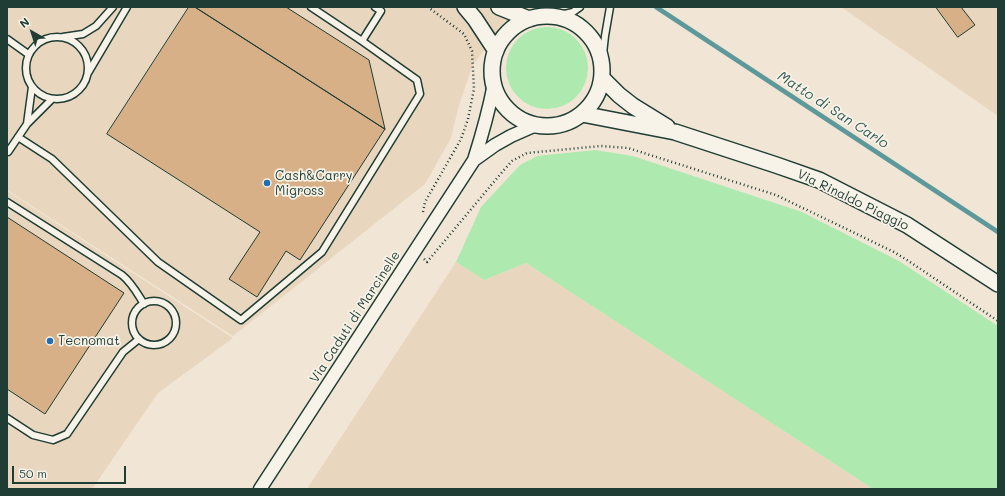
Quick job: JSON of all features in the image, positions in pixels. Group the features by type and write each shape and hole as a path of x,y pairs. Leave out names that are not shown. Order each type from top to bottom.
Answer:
{"street":[{"path":"464,7 475,20 496,51"},
{"path":"499,7 529,19"},
{"path":"542,16 556,16 575,23 590,36 600,53 602,78 596,98 590,107 572,121 560,125 548,126 536,125 523,121 511,113 498,97 492,78 492,67 496,51 502,39 511,29 529,19 542,16"},
{"name":"Via Rinaldo Piaggio","path":"602,78 619,95 633,106 675,132"},
{"name":"Via Caduti di Marcinelle","path":"260,489 474,160 482,137 494,84"},
{"name":"Via Rinaldo Piaggio","path":"582,114 675,132 776,164 819,180 907,225 998,284"},
{"name":"Via Caduti di Marcinelle","path":"474,160 495,145 536,125"}],"lane":[{"path":"62,37 82,34 96,26 113,7"},
{"path":"87,75 88,65 83,50 72,40 62,37 52,36 42,40 34,46 28,54 25,63 29,82 34,90 42,96 52,99 61,99 70,96 78,91 84,84 87,75 127,7"},
{"path":"18,137 52,159 158,262 241,320 322,252 420,94 417,80 311,7"},
{"path":"362,41 381,11 375,7"},
{"path":"556,16 573,12 580,7"},
{"path":"602,63 610,7"},
{"path":"7,39 28,54"},
{"path":"27,124 32,87"},
{"path":"7,153 27,124 52,99"},
{"path":"7,202 122,275 133,285 144,304"},
{"path":"157,302 164,304 174,313 176,326 174,333 170,339 164,343 151,345 144,343 135,334 132,320 138,308 144,304 157,302"},
{"path":"7,418 33,435 53,440 67,434 123,352 139,339"}],"path":[{"path":"423,215 424,202 461,139 468,119 474,89 472,51 464,34 428,7"},
{"path":"428,262 503,171 512,161 526,153 600,146 628,148 776,196 894,252 998,321"}],"shaded area":[{"path":"7,7 549,7 543,8 501,26 472,67 459,105 451,138 425,184 233,336 7,190"},
{"path":"841,7 998,7 998,116"},
{"path":"7,191 233,338 158,393 92,489 7,489"},
{"path":"456,262 484,280 526,263 873,489 307,489"}],"green space":[{"path":"547,27 563,30 576,39 585,52 588,68 585,84 576,97 563,106 547,109 531,106 518,97 509,84 506,68 509,52 518,39 531,30"},
{"path":"595,150 633,156 802,212 899,261 998,326 998,489 873,489 526,263 484,280 456,262 481,207 520,165 537,156"}],"building":[{"name":"Cash&Carry Migross","path":"189,7 195,7 385,129 300,260 286,251 257,297 229,279 260,232 107,134"},
{"path":"195,7 286,7 369,60 385,129"},
{"path":"936,7 961,7 975,25 958,37"},
{"name":"Tecnomat","path":"7,217 124,293 45,414 7,389"}],"waterway":[{"name":"Matto di San Carlo","path":"656,7 998,232"}],"place":[{"name":"Cash&Carry Migross","path":"267,183"},
{"name":"Tecnomat","path":"50,341"}]}
